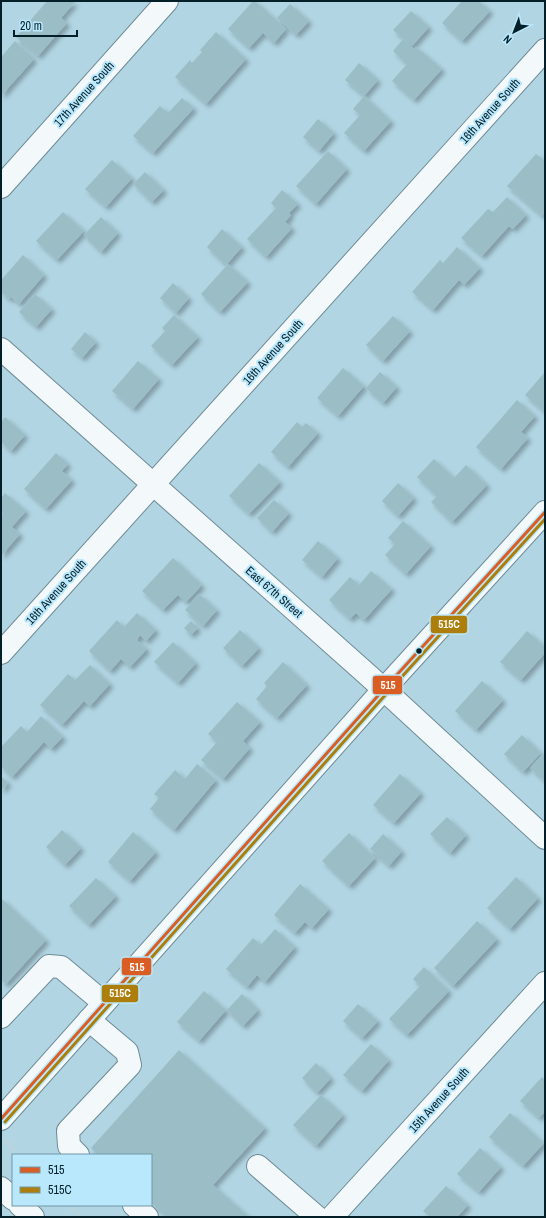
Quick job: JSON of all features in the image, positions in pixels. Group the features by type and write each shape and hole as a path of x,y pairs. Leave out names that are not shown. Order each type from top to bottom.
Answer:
{"street":[{"name":"17th Avenue South","path":"1,187 167,1"},
{"name":"16th Avenue South","path":"1,653 545,50"},
{"name":"East 67th Street","path":"1,349 384,689 545,838"},
{"path":"1,1119 384,689 545,512"},
{"path":"1,1017 49,966 61,967 104,1003"},
{"name":"15th Avenue South","path":"332,1217 545,983"},
{"path":"77,1154 69,1146 68,1131 130,1065 127,1052 89,1020"},
{"path":"258,1166 317,1217"},
{"path":"1,1188 12,1198"},
{"path":"21,1206 33,1217"},
{"path":"135,1206 147,1217"}],"path":[{"path":"1,1137 19,1154"},
{"path":"69,1206 81,1217"}],"building":[{"path":"47,1 75,2 61,18 67,23 38,56 16,37"},
{"path":"253,1 255,1 286,29 274,43 263,33 249,48 228,29"},
{"path":"462,1 479,1 490,11 462,41 442,23"},
{"path":"290,4 309,21 296,35 277,18"},
{"path":"411,11 429,27 412,46 393,30"},
{"path":"216,32 246,59 206,104 175,77 190,60 192,63 202,52 200,50"},
{"path":"403,39 414,49 416,47 442,69 414,100 392,81 407,64 393,51"},
{"path":"15,41 34,59 1,96 1,57"},
{"path":"359,63 378,80 364,96 345,80"},
{"path":"364,96 391,121 364,151 344,133 360,115 353,109"},
{"path":"182,98 194,108 153,153 133,136 160,106 168,113"},
{"path":"318,119 334,133 319,151 303,137"},
{"path":"328,151 347,169 316,204 296,186"},
{"path":"536,154 545,161 545,212 542,216 507,186"},
{"path":"112,160 132,178 106,207 85,189"},
{"path":"145,172 164,190 152,202 133,184"},
{"path":"282,190 298,204 289,213 291,215 285,222 292,228 266,257 247,239 276,208 271,203"},
{"path":"507,197 526,215 513,229 509,226 482,256 461,238 488,209 493,212"},
{"path":"63,212 84,231 57,260 36,241"},
{"path":"101,217 118,233 101,252 84,235"},
{"path":"222,229 242,247 226,265 207,247"},
{"path":"457,247 480,268 464,285 459,280 433,310 412,292 440,260 443,263"},
{"path":"23,255 44,275 19,304 11,297 9,299 1,292 1,280"},
{"path":"228,264 248,282 220,312 201,294"},
{"path":"173,283 189,298 176,313 160,298"},
{"path":"35,294 52,309 36,327 19,312"},
{"path":"174,315 198,337 172,365 151,346 165,331 162,328"},
{"path":"393,316 410,331 383,361 366,345"},
{"path":"85,332 96,342 82,358 71,349"},
{"path":"138,361 159,379 133,409 112,391"},
{"path":"343,368 364,386 338,416 317,398"},
{"path":"380,372 397,387 383,403 366,388"},
{"path":"545,372 545,412 525,395"},
{"path":"517,400 535,416 521,432 528,438 501,469 476,447"},
{"path":"5,417 25,435 11,451 1,442 1,422"},
{"path":"297,422 302,427 306,423 318,433 288,467 271,452"},
{"path":"56,453 68,464 62,471 72,480 46,509 24,489"},
{"path":"434,459 454,478 466,465 487,485 452,522 431,502 437,496 417,477"},
{"path":"259,463 280,482 249,514 229,496"},
{"path":"398,483 414,498 398,516 382,501"},
{"path":"5,493 26,511 12,527 20,534 1,556 1,515 3,513 1,511 1,498"},
{"path":"274,500 289,513 272,532 257,518"},
{"path":"403,521 431,546 406,574 385,555 395,544 388,538"},
{"path":"318,541 338,558 322,577 302,560"},
{"path":"173,558 202,585 186,602 178,595 163,610 142,591"},
{"path":"371,571 392,589 364,620 356,613 350,619 329,600 350,577 359,585"},
{"path":"199,594 217,610 203,626 185,610"},
{"path":"137,613 156,630 146,641 140,635 137,640 147,649 130,667 121,659 110,671 89,651 117,620 124,627"},
{"path":"191,621 198,628 191,635 184,628"},
{"path":"240,630 259,648 242,666 223,648"},
{"path":"527,631 545,647 545,653 521,680 500,662"},
{"path":"173,642 196,663 178,683 154,662"},
{"path":"283,662 307,685 277,718 256,699 267,686 264,683"},
{"path":"90,665 110,684 90,706 84,701 62,725 40,705 68,674 75,680"},
{"path":"482,681 503,700 476,730 455,711"},
{"path":"237,702 260,722 243,741 250,748 223,779 201,760 217,742 208,734"},
{"path":"41,716 63,737 51,749 44,742 12,777 1,766 1,747 21,726 27,732"},
{"path":"522,735 541,753 523,772 504,754"},
{"path":"545,752 545,781 530,768"},
{"path":"197,764 216,780 174,830 150,809 159,798 154,794 175,770 185,779"},
{"path":"400,774 421,793 394,823 373,805"},
{"path":"1,776 8,783 1,791"},
{"path":"447,817 466,835 450,853 430,834"},
{"path":"62,830 81,848 65,865 46,847"},
{"path":"133,832 156,852 130,881 108,862"},
{"path":"349,833 375,858 349,886 322,861"},
{"path":"383,834 402,851 389,866 370,849"},
{"path":"516,877 538,898 510,929 487,908"},
{"path":"96,878 116,896 89,925 69,906"},
{"path":"300,884 329,909 312,928 305,922 295,933 274,915"},
{"path":"1,898 46,940 6,984 1,980"},
{"path":"477,921 497,939 453,986 434,968"},
{"path":"275,929 295,947 265,982 257,975 247,987 226,969 253,938 261,945"},
{"path":"424,967 449,991 407,1035 389,1019 420,986 413,979"},
{"path":"204,991 226,1010 199,1041 177,1022"},
{"path":"242,994 258,1010 243,1026 227,1010"},
{"path":"358,1004 378,1021 362,1038 343,1021"},
{"path":"371,1044 389,1060 362,1091 343,1075"},
{"path":"179,1050 265,1128 213,1185 249,1217 167,1217 152,1204 152,1154 97,1154 91,1148"},
{"path":"316,1063 331,1078 317,1093 302,1078"},
{"path":"542,1077 545,1080 545,1112 539,1118 520,1101"},
{"path":"321,1095 343,1115 316,1146 293,1125"},
{"path":"510,1113 544,1143 523,1166 489,1137"},
{"path":"480,1148 501,1167 479,1192 457,1174"},
{"path":"446,1186 468,1205 457,1217 430,1217 423,1211"}],"transit line":[{"name":"515","path":"1,1119 384,689 545,512"},
{"name":"515C","path":"5,1122 388,692 545,519"}]}
